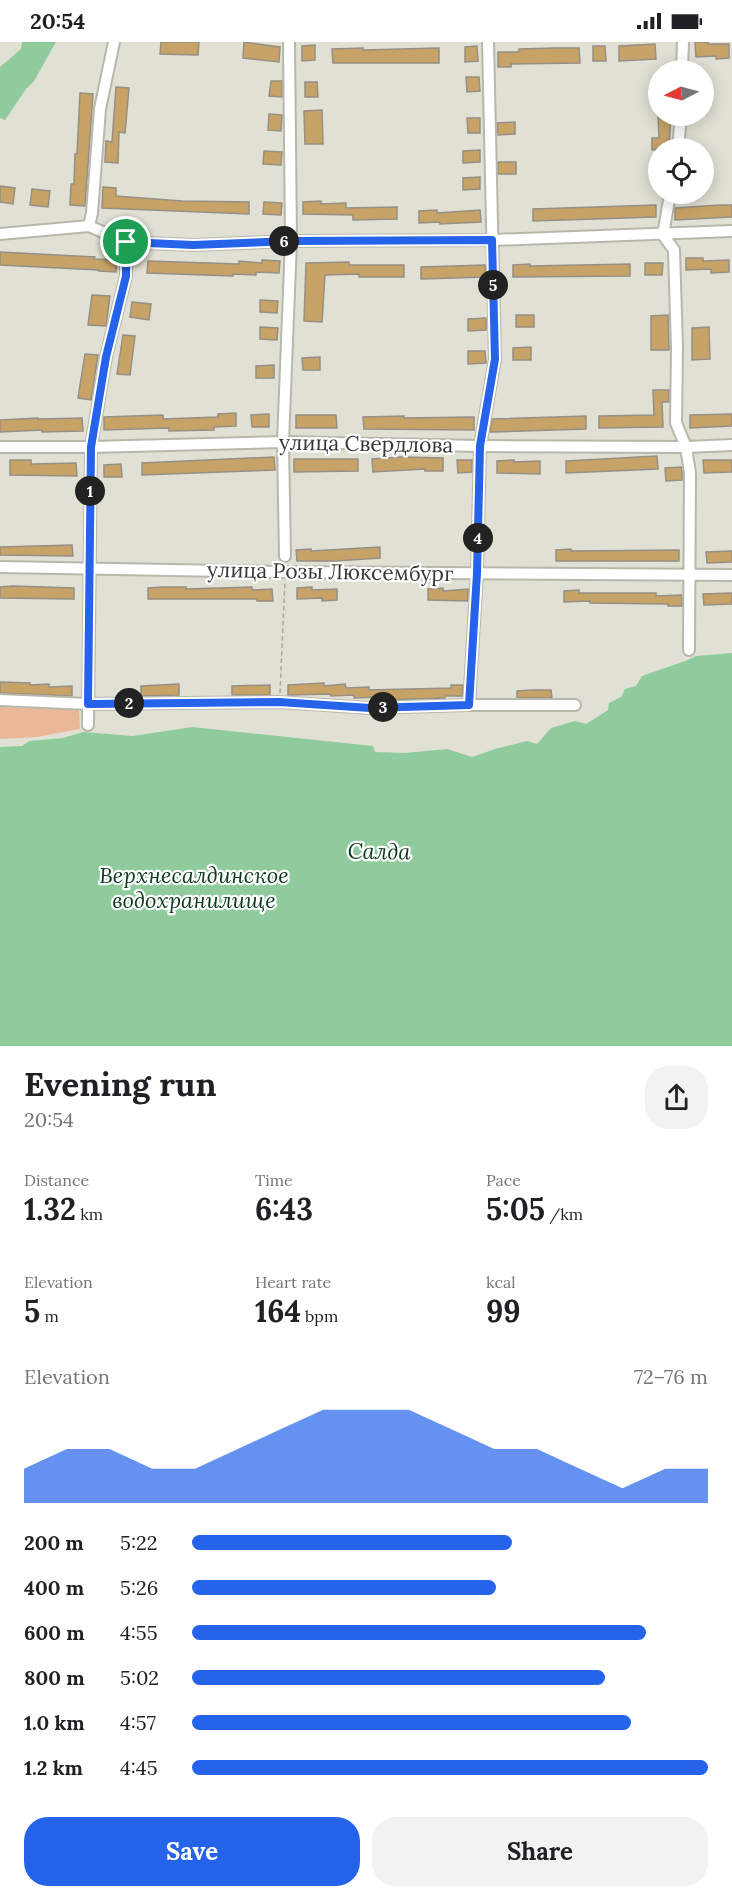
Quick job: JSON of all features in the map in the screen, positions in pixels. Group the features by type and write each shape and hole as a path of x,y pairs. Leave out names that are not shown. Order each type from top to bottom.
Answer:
{"street":[{"path":"89,226 100,109 114,42"},
{"path":"285,556 283,442 291,241 290,42"},
{"path":"469,705 477,573 480,446 495,359 488,42"},
{"path":"682,60 683,42"},
{"path":"668,204 663,235 674,250 677,348 676,423 686,447 690,473 689,650"},
{"path":"0,234 89,226 126,242 193,245 291,241 492,240 732,231"},
{"path":"88,725 91,447 106,357 126,276 126,242"},
{"name":"улица Свердлова","path":"0,447 283,442 480,446 686,447 732,445"},
{"name":"улица Розы Люксембург","path":"0,567 285,572 732,575"},
{"path":"0,700 88,704 279,702 370,708 575,705"}],"path":[{"path":"279,702 285,572"}],"shaded area":[{"path":"0,707 79,709 80,729 37,737 0,739"}],"water":[{"path":"22,42 56,42 34,81 5,120 0,118 0,67 21,49"},
{"name":"Верхнесалдинское водохранилище","path":"732,653 732,1046 0,1046 0,747 22,746 29,741 63,738 83,732 133,736 192,727 373,746 375,752 405,753 447,749 472,757 527,741 537,744 551,728 575,721 586,724 608,710 609,703 621,697 625,689 636,686 642,676 696,656"}],"building":[{"path":"161,42 199,42 198,55 160,54"},
{"path":"244,42 280,47 279,62 243,58"},
{"path":"695,42 729,44 729,58 696,57"},
{"path":"655,44 656,59 619,61 619,46"},
{"path":"315,45 315,60 302,61 302,46"},
{"path":"477,46 478,61 465,62 465,47"},
{"path":"593,46 605,46 606,61 593,61"},
{"path":"363,48 363,50 439,48 439,63 333,63 332,49"},
{"path":"579,48 580,63 511,64 511,67 498,67 498,52 519,52 519,49"},
{"path":"466,77 479,77 480,91 467,92"},
{"path":"271,81 282,81 282,97 269,96"},
{"path":"305,82 317,82 318,97 305,97"},
{"path":"116,87 129,88 125,133 119,132 118,163 105,162 106,141 112,142"},
{"path":"80,93 93,94 85,206 70,205 71,184 74,184 75,154 77,154"},
{"path":"322,110 323,144 305,144 304,111"},
{"path":"269,114 282,115 281,131 268,130"},
{"path":"467,118 480,118 480,133 468,133"},
{"path":"515,122 515,134 498,135 497,123"},
{"path":"658,126 670,126 670,138 659,138"},
{"path":"480,150 480,162 463,163 463,151"},
{"path":"264,151 282,152 281,165 263,164"},
{"path":"498,162 516,162 516,174 498,174"},
{"path":"480,177 480,189 463,190 463,178"},
{"path":"0,186 15,188 13,204 0,202"},
{"path":"103,187 116,188 116,196 182,201 249,202 249,214 102,208"},
{"path":"32,189 50,191 48,207 30,205"},
{"path":"321,201 321,204 346,203 346,208 397,207 397,219 353,220 353,215 303,214 303,202"},
{"path":"264,202 282,203 281,215 263,214"},
{"path":"656,205 656,217 533,221 533,209"},
{"path":"732,205 732,217 675,220 675,208"},
{"path":"437,210 437,213 480,210 481,222 419,223 419,211"},
{"path":"0,252 117,260 116,272 0,265"},
{"path":"686,258 703,258 703,261 729,260 729,272 711,273 711,269 686,270"},
{"path":"262,260 280,261 279,273 256,272 256,275 233,274 233,276 147,273 148,261 239,264 239,261 262,263"},
{"path":"349,262 349,265 404,265 404,277 359,277 359,274 325,275 322,322 304,321 306,263"},
{"path":"645,263 663,263 662,275 645,275"},
{"path":"530,264 530,266 630,264 630,276 513,277 513,265"},
{"path":"485,265 486,277 421,279 421,267"},
{"path":"92,295 110,296 106,326 88,325"},
{"path":"260,300 278,301 277,313 260,312"},
{"path":"132,302 151,304 149,320 130,317"},
{"path":"516,315 534,315 534,327 516,327"},
{"path":"668,315 669,350 651,350 651,316"},
{"path":"486,318 486,330 468,331 468,319"},
{"path":"260,327 278,328 277,340 260,339"},
{"path":"709,327 710,359 692,360 692,328"},
{"path":"123,335 135,336 130,375 117,374"},
{"path":"531,347 531,360 513,360 513,348"},
{"path":"468,351 485,351 486,363 468,364"},
{"path":"85,354 98,355 91,400 78,398"},
{"path":"320,357 320,370 303,370 302,358"},
{"path":"274,365 274,378 256,378 256,366"},
{"path":"653,390 669,390 669,402 662,402 663,427 599,428 599,416 654,415"},
{"path":"236,413 236,426 214,427 214,430 169,431 169,428 104,430 104,417 163,415 163,419 218,417 218,414"},
{"path":"269,414 269,427 252,427 251,415"},
{"path":"732,414 732,426 690,428 690,415"},
{"path":"296,415 336,415 337,428 296,428"},
{"path":"404,416 404,418 474,417 474,430 364,429 363,417"},
{"path":"586,416 586,429 490,432 492,419"},
{"path":"82,418 83,431 0,432 0,420"},
{"path":"657,456 658,469 566,473 566,461"},
{"path":"274,457 275,470 142,475 142,463"},
{"path":"443,458 443,471 425,471 425,469 373,472 372,459"},
{"path":"294,459 358,459 358,471 294,472"},
{"path":"10,460 31,460 31,464 76,463 77,476 10,475"},
{"path":"457,460 472,460 472,472 458,473"},
{"path":"514,460 514,462 540,461 540,474 497,473 497,461"},
{"path":"703,460 732,460 732,472 704,473"},
{"path":"121,464 122,477 104,477 104,465"},
{"path":"682,467 682,480 666,481 665,468"},
{"path":"72,545 73,556 0,555 0,547"},
{"path":"380,547 380,558 297,561 296,550"},
{"path":"571,549 571,551 679,550 679,561 556,561 556,550"},
{"path":"732,551 732,562 707,563 706,552"},
{"path":"0,587 74,588 74,599 0,598"},
{"path":"312,587 312,590 337,589 337,600 297,599 297,588"},
{"path":"148,588 272,589 273,601 148,599"},
{"path":"443,588 443,591 468,589 468,601 428,600 428,589"},
{"path":"579,590 579,593 682,595 682,606 590,603 590,601 564,602 564,591"},
{"path":"732,593 732,604 704,605 703,594"},
{"path":"0,682 49,684 49,687 72,686 72,696 0,693"},
{"path":"324,683 324,686 345,684 346,688 369,687 369,690 451,688 451,685 463,685 462,696 445,696 445,698 381,700 380,697 354,698 354,695 288,695 288,685"},
{"path":"179,684 179,695 141,696 141,686"},
{"path":"270,685 270,695 232,695 232,686"},
{"path":"551,690 552,698 517,698 517,691"}],"route":[{"path":"492,240 495,359 480,446 477,573 469,705 370,708 279,702 88,704 91,447 106,357 126,276 126,242 193,245 291,241 492,240"}],"water label":[{"name":"Салда","path":"379,851"}]}
